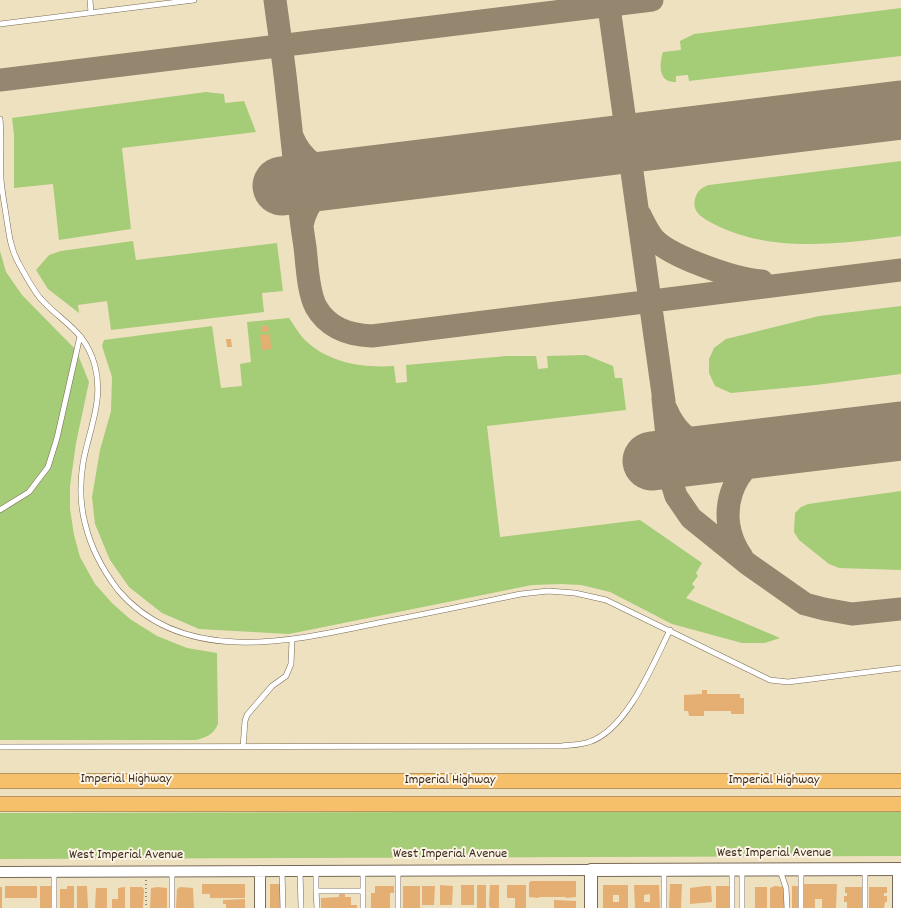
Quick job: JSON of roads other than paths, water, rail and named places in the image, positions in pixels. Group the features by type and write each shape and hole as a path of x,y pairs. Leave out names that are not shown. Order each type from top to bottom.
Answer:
{"main road":[{"name":"Imperial Highway","path":"0,781 901,781"},
{"name":"Imperial Highway","path":"0,804 901,804"}],"street":[{"name":"West Imperial Avenue","path":"0,872 899,869"},
{"path":"898,908 899,869"},
{"path":"591,870 591,908"},
{"path":"260,871 260,908"}],"lane":[{"path":"90,0 91,13"},
{"path":"0,24 194,0"},
{"path":"0,118 1,188 10,241 17,260 40,298 74,327 85,343 94,364 98,383 98,402 83,465 81,502 85,523 94,554 109,578 126,599 147,616 172,629 200,638 230,642 292,640 521,594 548,591 575,593 606,600 670,630 754,674 770,680 788,682 901,668"},
{"path":"0,510 29,492 48,467 57,438 80,336"},
{"path":"0,747 562,746 590,742 608,731 627,712 670,630"},
{"path":"243,747 245,721 248,714 272,686 286,676 291,664 292,640"},
{"path":"732,908 737,869"},
{"path":"737,869 742,908"},
{"path":"780,869 786,888 787,908"},
{"path":"801,869 801,908"},
{"path":"864,869 865,908"},
{"path":"363,870 363,908"},
{"path":"398,870 398,908"},
{"path":"664,870 664,908"},
{"path":"172,871 172,908"},
{"path":"282,871 283,908"},
{"path":"300,871 301,907"},
{"path":"316,871 317,908"},
{"path":"54,872 54,908"},
{"path":"316,891 363,891"}]}
